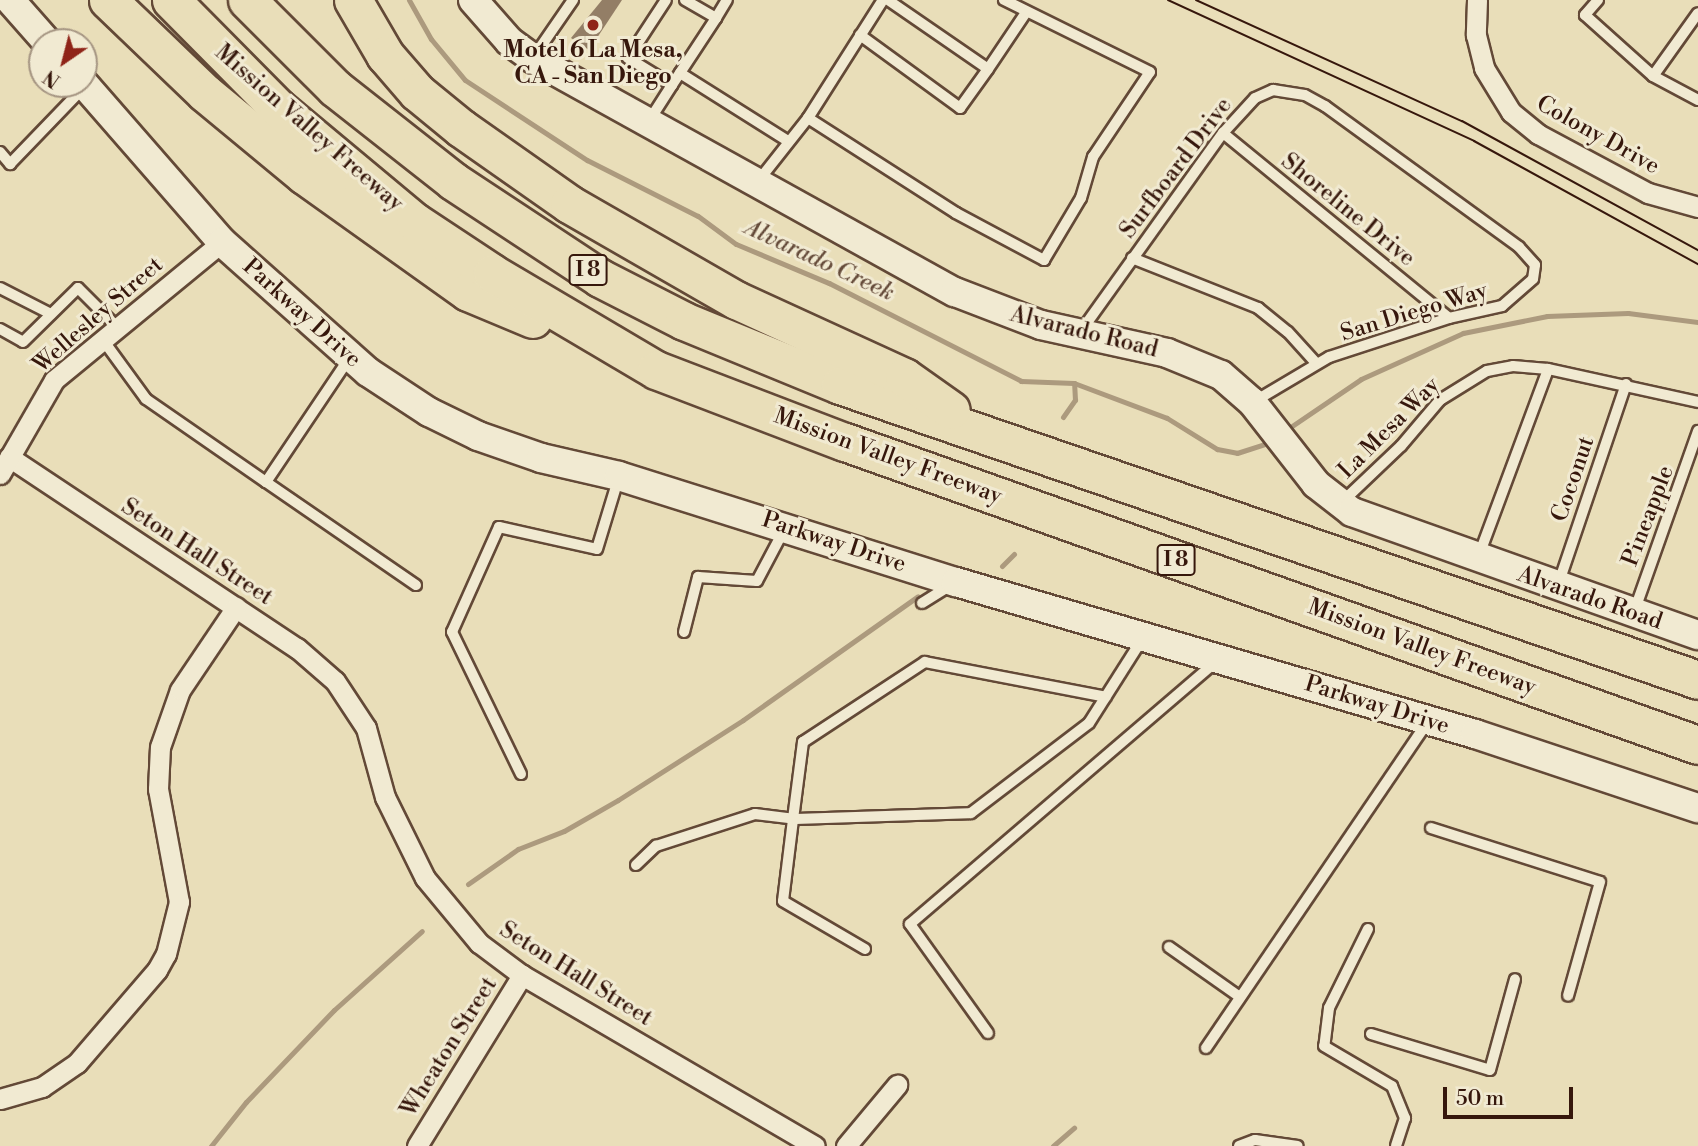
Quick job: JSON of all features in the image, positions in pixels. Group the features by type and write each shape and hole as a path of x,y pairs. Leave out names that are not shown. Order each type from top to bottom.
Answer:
{"highway":[{"path":"108,0 214,100 414,257 468,292 656,369"},
{"name":"Mission Valley Freeway","path":"171,0 278,108 415,222 492,273 656,369 845,442 1698,745"},
{"name":"Mission Valley Freeway","path":"247,0 335,88 393,135 506,218 600,278 753,351 990,436 1698,680"},
{"path":"353,0 385,55 417,92 461,128 569,204 736,300 904,377 990,436"}],"street":[{"path":"10,0 35,28"},
{"name":"Alvarado Road","path":"473,0 495,28 532,58 955,292 1010,315 1078,335 1186,358 1221,375 1252,402 1316,484 1339,504 1369,520 1698,635"},
{"name":"Colony Drive","path":"1477,0 1479,52 1491,84 1511,112 1538,134 1648,193 1698,207"},
{"name":"Parkway Drive","path":"95,98 222,242 350,356 429,412 478,436 541,458 619,476 786,526 956,582 1145,635 1698,808"},
{"name":"Wellesley Street","path":"4,465 54,380 222,242"},
{"name":"Seton Hall Street","path":"4,465 236,607 297,648 335,681 366,728 385,797 425,878 479,943 522,975 815,1146"},
{"path":"0,1098 42,1087 76,1063 157,970 166,954 179,902 158,789 160,747 180,690 236,607"},
{"name":"Wheaton Street","path":"417,1146 522,975"},
{"path":"846,1146 897,1085"}],"lane":[{"path":"532,58 573,0"},
{"path":"666,0 628,58 672,85"},
{"path":"685,0 716,18"},
{"path":"647,124 727,0"},
{"path":"757,183 808,118 883,0"},
{"path":"888,0 988,69"},
{"path":"808,118 956,213 1044,260 1081,198 1093,157 1150,72 1025,14 1004,0"},
{"path":"1598,0 1585,15 1653,76 1698,100"},
{"path":"1653,76 1698,13"},
{"path":"860,35 960,108 1025,14"},
{"path":"680,73 788,141"},
{"name":"Surfboard Drive","path":"1078,335 1223,133 1264,93 1283,90 1315,99 1519,247 1535,265"},
{"path":"0,152 10,164 72,98"},
{"name":"Shoreline Drive","path":"1223,133 1449,318"},
{"path":"1132,258 1258,308 1289,331 1316,363"},
{"name":"San Diego Way","path":"1252,402 1316,363 1449,318 1502,306 1533,279 1535,265"},
{"path":"0,288 51,314"},
{"path":"0,329 23,342 78,288 110,334 146,399 416,585"},
{"path":"266,482 350,356"},
{"name":"La Mesa Way","path":"1339,504 1458,386 1501,367 1548,369 1626,384 1698,402"},
{"path":"1478,559 1548,369"},
{"name":"Coconut","path":"1558,586 1626,384"},
{"name":"Pineapple","path":"1634,613 1698,431"},
{"path":"520,774 452,632 499,527 597,549 619,476"},
{"path":"684,632 698,577 757,581 786,526"},
{"path":"922,603 956,582"},
{"path":"636,864 656,846 755,814 793,819 971,813 1089,723 1145,635"},
{"path":"989,1033 910,924 1220,658"},
{"path":"865,948 783,901 803,742 925,662 1106,697"},
{"path":"1206,1048 1427,722"},
{"path":"1431,828 1600,882 1569,996"},
{"path":"1368,929 1329,1008 1324,1046 1392,1086 1405,1118 1396,1146"},
{"path":"1169,947 1240,997"},
{"path":"1371,1034 1490,1069 1515,979"},
{"path":"1238,1146 1255,1140 1298,1146"}],"building":[{"name":"Motel 6 La Mesa, CA - San Diego","path":"602,0 622,0 589,50 571,38"}],"waterway":[{"name":"Alvarado Creek","path":"409,0 431,39 465,80 587,160 698,216 736,244 829,283 1021,381 1074,383 1167,418 1217,449 1237,453 1268,443"},
{"name":"Alvarado Creek","path":"1289,428 1361,379 1463,333 1547,316 1628,313 1698,322"},
{"path":"1063,417 1075,400 1074,383"},
{"path":"1002,566 1014,554"},
{"path":"468,884 518,849 564,831 618,800 743,720 918,596"},
{"path":"211,1146 246,1102 334,1010 422,931"},
{"path":"1053,1146 1074,1128"}],"tram line":[{"path":"1168,0 1474,141 1698,264"},
{"path":"1196,0 1462,121 1698,250"}],"place":[{"name":"Motel 6 La Mesa, CA - San Diego","path":"593,25"}]}
